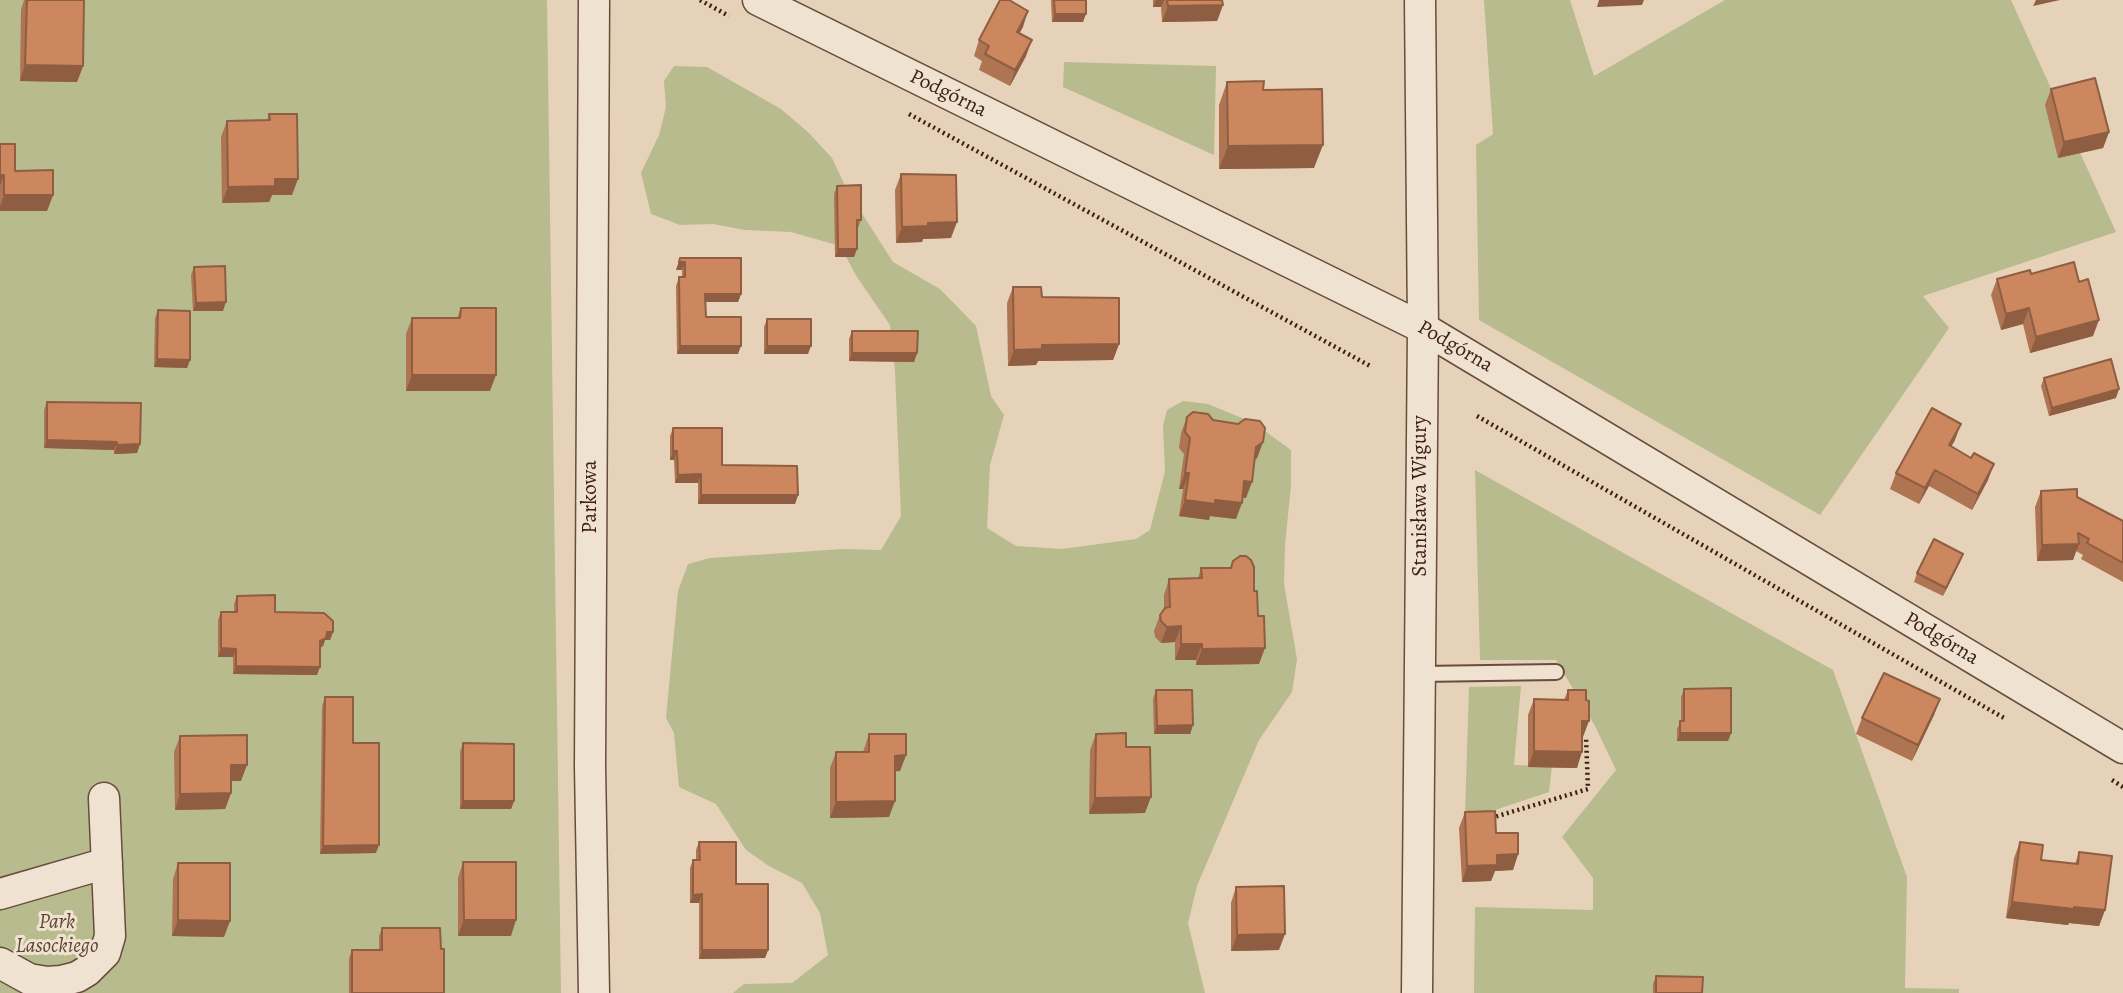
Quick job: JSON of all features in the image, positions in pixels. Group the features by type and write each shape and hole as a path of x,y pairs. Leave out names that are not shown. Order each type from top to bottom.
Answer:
{"street":[{"name":"Parkowa","path":"593,993 590,752 594,0"},
{"name":"Stanisława Wigury","path":"1417,993 1423,328 1420,0"},
{"name":"Podgórna","path":"747,10 1423,328 2123,748"},
{"path":"0,963 29,979 47,982 77,977 101,960 109,947 110,936 104,798"},
{"path":"0,894 107,863"}],"lane":[{"path":"1420,674 1556,672"}],"path":[{"path":"699,0 747,10"},
{"path":"908,113 1373,367"},
{"path":"1477,416 2015,725"},
{"path":"1483,821 1588,789 1586,737"},
{"path":"2111,780 2123,787"}],"green space":[{"name":"Park Lasockiego","path":"0,0 547,0 561,993 0,993"},
{"path":"1484,0 1570,0 1594,76 1725,0 2011,0 2116,232 1923,296 1949,328 1820,515 1479,320 1476,145 1493,134"},
{"path":"1064,62 1216,66 1214,155 1063,87"},
{"path":"674,66 707,67 781,109 809,133 832,158 847,190 893,262 940,289 976,326 991,396 1004,415 990,465 987,528 1016,546 1062,549 1136,539 1150,530 1165,471 1163,426 1167,410 1183,401 1208,404 1254,423 1291,450 1284,584 1297,659 1292,692 1259,740 1197,886 1188,923 1205,993 733,993 744,984 792,983 828,955 820,913 802,883 769,866 746,850 716,804 679,787 674,733 666,718 678,591 688,564 710,558 843,549 881,550 901,516 895,371 890,325 857,277 840,246 791,232 745,230 713,224 680,225 651,214 641,173 659,135 666,107 664,81"},
{"path":"1475,470 1833,670 1907,877 1905,988 1959,989 1959,993 1474,993 1475,907 1593,910 1593,878 1562,837 1616,770 1595,726 1556,660 1480,660"},
{"path":"1521,686 1514,765 1552,766 1549,792 1483,814 1465,815 1469,687"}],"building":[{"path":"27,0 84,0 83,66 25,65"},
{"path":"1000,0 1009,0 1028,11 1017,32 1032,40 1015,70 985,54 989,46 979,40"},
{"path":"1054,0 1086,0 1086,14 1055,14"},
{"path":"1167,0 1222,0 1223,5 1168,6"},
{"path":"2095,78 2109,132 2064,142 2051,89"},
{"path":"1264,81 1263,90 1322,89 1323,145 1228,146 1227,82"},
{"path":"269,114 297,114 298,179 275,179 275,186 228,187 227,121 270,120"},
{"path":"0,144 15,144 15,171 53,170 53,195 4,195 4,175 0,175"},
{"path":"901,174 956,175 957,222 902,227"},
{"path":"861,185 861,220 857,220 857,249 838,249 837,186"},
{"path":"680,258 741,258 741,294 705,294 706,317 741,317 741,346 680,346 679,277 685,277 685,262 679,262"},
{"path":"2074,262 2079,282 2088,279 2099,320 2036,337 2029,308 2006,314 1997,279 2030,270 2031,274"},
{"path":"225,266 226,302 196,303 194,267"},
{"path":"1013,287 1041,287 1042,297 1119,298 1119,344 1042,345 1042,349 1014,350"},
{"path":"461,308 496,308 496,375 412,375 412,318 460,318"},
{"path":"158,310 190,311 190,360 157,359"},
{"path":"767,319 811,319 811,346 767,346"},
{"path":"852,331 918,331 917,353 852,353"},
{"path":"2111,359 2119,389 2052,408 2044,378"},
{"path":"47,402 141,403 140,444 47,440"},
{"path":"1932,408 1961,424 1949,445 1971,458 1974,453 1994,464 1978,494 1935,470 1925,488 1896,473"},
{"path":"1193,412 1208,414 1213,420 1238,424 1245,419 1260,421 1265,428 1263,442 1256,447 1252,482 1244,481 1242,503 1215,500 1215,504 1185,500 1189,473 1185,473 1190,438 1185,432 1187,417"},
{"path":"673,428 722,428 722,465 797,466 798,495 701,495 701,474 678,475 677,451 673,451"},
{"path":"2077,489 2077,497 2123,521 2123,563 2087,543 2089,539 2078,533 2079,544 2042,545 2041,491"},
{"path":"1934,539 1963,554 1946,588 1917,573"},
{"path":"1240,556 1246,556 1254,567 1258,616 1264,616 1265,648 1202,649 1202,644 1181,644 1181,626 1167,627 1161,621 1160,615 1165,608 1170,607 1169,579 1202,578 1201,568 1231,568 1233,561"},
{"path":"275,595 275,612 324,613 333,621 333,632 327,632 326,638 320,641 320,667 236,666 236,649 221,648 221,612 237,612 237,596"},
{"path":"1884,673 1940,699 1918,745 1862,718"},
{"path":"1731,688 1731,733 1680,733 1680,721 1684,721 1684,689"},
{"path":"1156,690 1192,690 1193,725 1157,726"},
{"path":"1568,690 1586,690 1586,700 1589,701 1589,721 1582,721 1582,752 1534,751 1534,699 1568,700"},
{"path":"325,697 353,697 353,743 379,743 379,845 323,846"},
{"path":"1126,733 1126,747 1150,747 1151,797 1095,798 1096,734"},
{"path":"869,734 906,734 906,755 895,756 895,801 836,802 836,752 869,752"},
{"path":"247,735 247,765 231,765 231,793 180,794 180,736"},
{"path":"463,743 514,744 514,801 463,801"},
{"path":"1495,811 1496,833 1518,833 1518,854 1497,855 1497,865 1467,866 1465,812"},
{"path":"699,842 736,842 736,884 768,884 768,950 702,950 702,894 693,895 693,860 700,860"},
{"path":"2020,842 2043,845 2041,860 2078,864 2079,852 2112,856 2105,910 2012,902"},
{"path":"463,862 516,862 516,920 464,920"},
{"path":"178,863 230,863 230,921 178,920"},
{"path":"1284,886 1285,934 1237,935 1236,887"},
{"path":"382,928 440,928 441,949 444,949 444,993 352,993 352,950 382,950"},
{"path":"1656,976 1703,977 1702,993 1656,993"}]}
